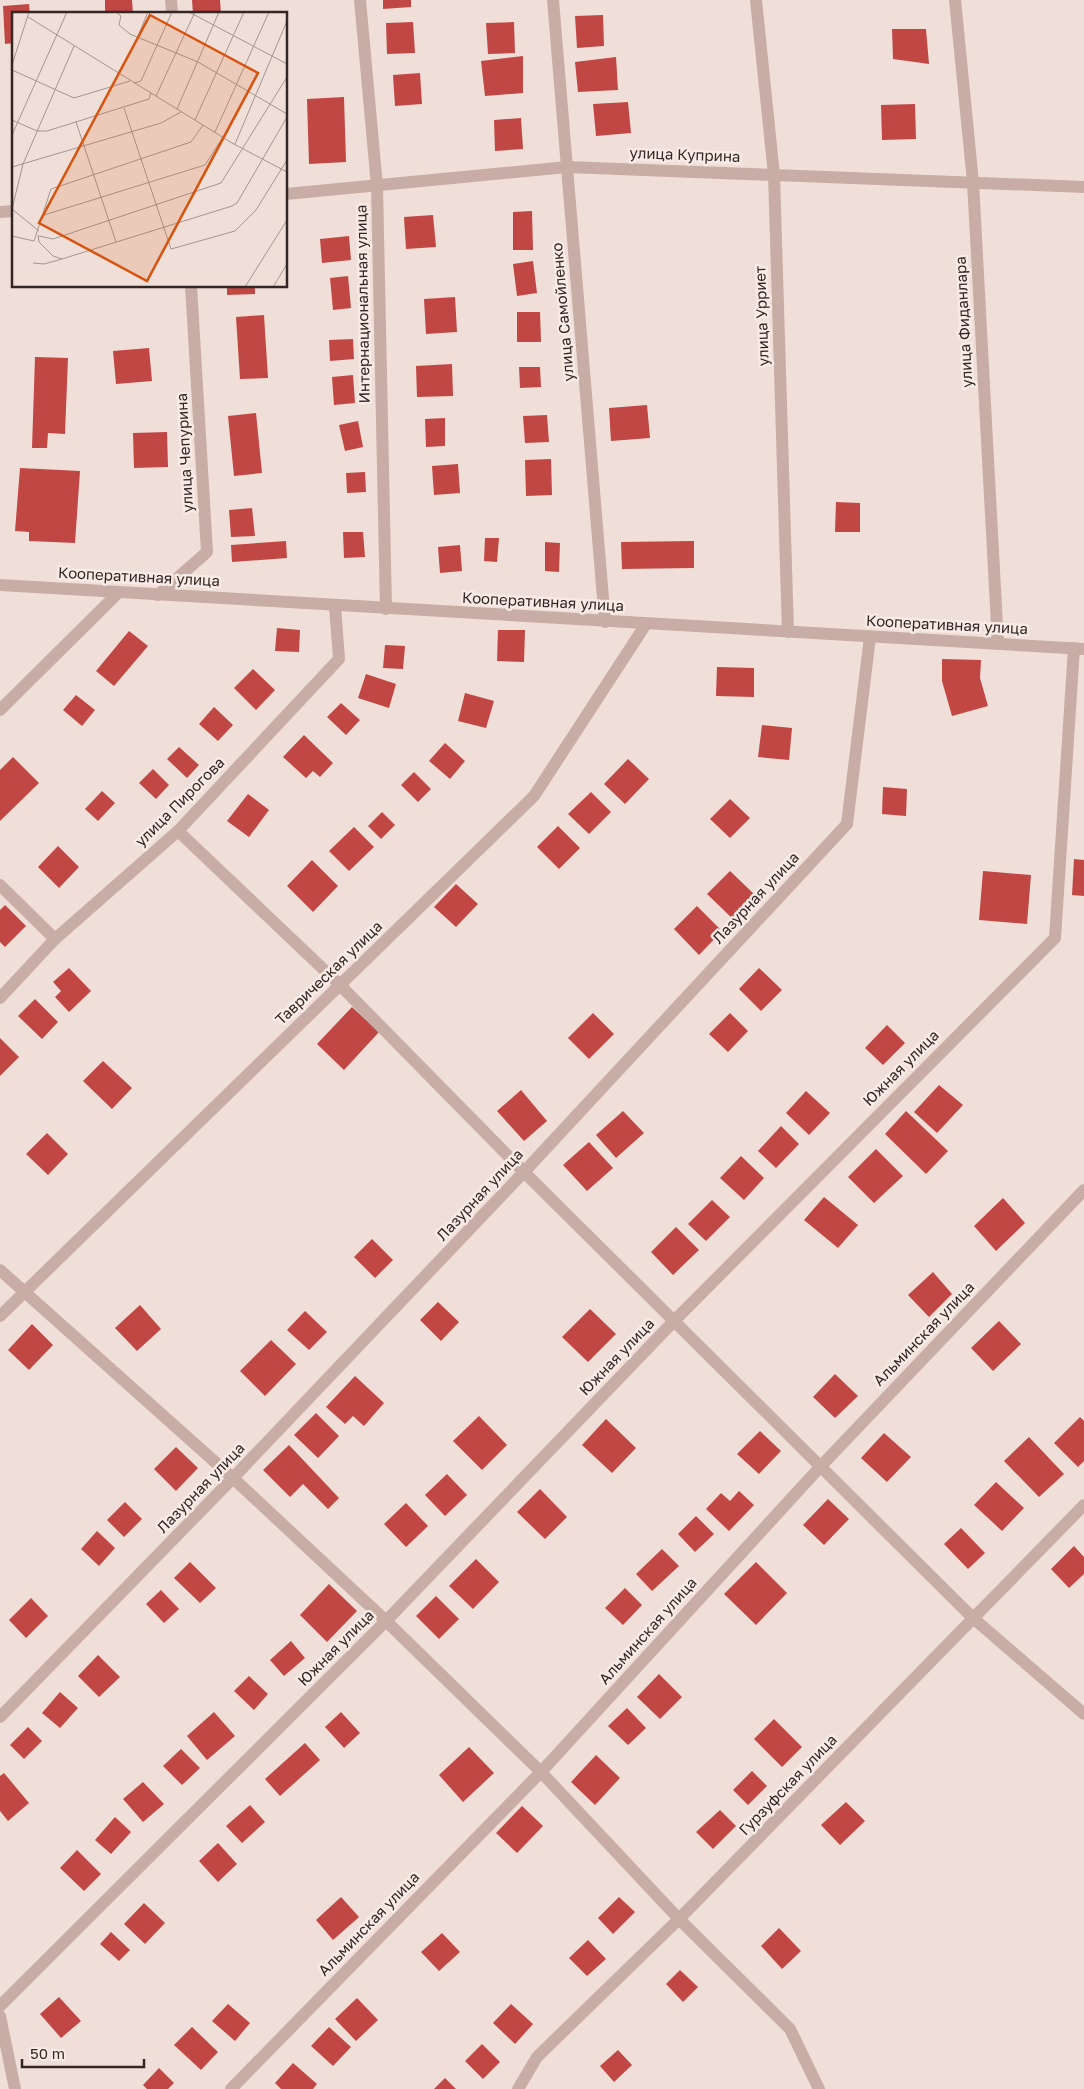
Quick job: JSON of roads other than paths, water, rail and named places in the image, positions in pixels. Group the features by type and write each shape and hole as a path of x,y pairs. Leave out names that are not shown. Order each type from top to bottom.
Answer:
{"street":[{"name":"Интернациональная улица","path":"360,0 377,186 386,609"},
{"name":"улица Самойленко","path":"553,0 605,622"},
{"name":"улица Урриет","path":"756,0 774,175 788,632"},
{"name":"улица Фиданлара","path":"955,0 973,182 998,644"},
{"name":"улица Куприна","path":"288,194 567,167 1084,187"},
{"name":"улица Чепурина","path":"158,595 207,552 191,288"},
{"name":"Кооперативная улица","path":"0,585 605,622 1079,648"},
{"path":"0,710 119,592"},
{"name":"улица Пирогова","path":"0,998 55,939 178,831 339,659 335,606"},
{"name":"Таврическая улица","path":"0,1316 534,796 646,624"},
{"name":"Лазурная улица","path":"0,1718 233,1478 524,1172 847,824 870,637"},
{"name":"Южная улица","path":"0,2006 386,1621 674,1321 1055,938 1079,648"},
{"path":"178,831 340,985 524,1172 973,1618 1084,1714"},
{"path":"0,885 55,939"},
{"name":"Альминская улица","path":"230,2089 541,1772 821,1466 1084,1190"},
{"path":"0,1270 233,1478 386,1621 541,1772 679,1919 790,2029 819,2089"},
{"name":"Гурзуфская улица","path":"518,2089 537,2057 679,1919 1084,1505"},
{"path":"0,2016 15,2089"}]}
